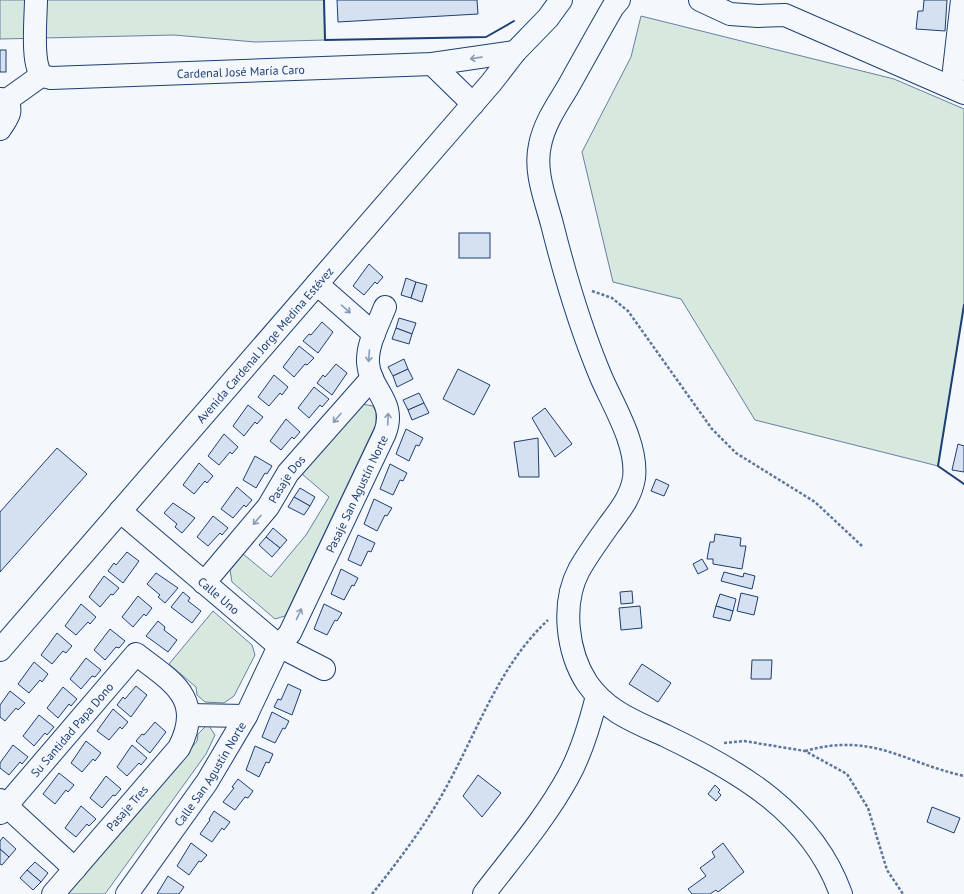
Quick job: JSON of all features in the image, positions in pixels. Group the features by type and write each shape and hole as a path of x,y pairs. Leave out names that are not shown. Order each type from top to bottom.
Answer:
{"street":[{"path":"4,111 46,77 38,68 36,59 36,0"},
{"name":"Avenida Cardenal Jorge Medina Estévez","path":"522,46 540,0"},
{"name":"Avenida Cardenal Jorge Medina Estévez","path":"0,650 473,104 561,0"},
{"path":"619,0 613,7 549,119 540,143 538,167 568,286 593,357 628,436 633,450 634,464 634,478 626,502 578,571 570,601 568,617 572,648 587,682 597,696 610,709 706,755 756,786 791,815 819,850 830,869 841,894"},
{"path":"700,0 730,14 758,16 785,15 958,90 962,0"},
{"name":"Cardenal José María Caro","path":"46,77 432,64 522,46"},
{"path":"432,64 473,104"},
{"path":"317,284 374,334"},
{"name":"Pasaje San Agustín Norte","path":"279,646 290,633 388,426 388,410 386,402 369,370 368,353 385,307"},
{"name":"Pasaje Dos","path":"204,583 268,507 288,474 372,378"},
{"name":"Calle Uno","path":"120,511 279,646 324,669"},
{"name":"Calle San Agustín Norte","path":"127,894 208,782 246,716 279,646"},
{"name":"Pasaje Tres","path":"53,894 179,748 184,738 188,715 182,695 177,686 136,654"},
{"name":"Su Santidad Papa Dono","path":"2,806 136,654"},
{"path":"484,894 546,812 568,776 585,737 597,696"},
{"path":"188,715 246,716"},
{"path":"2,806 75,869"}],"path":[{"path":"568,286 605,295 621,303 712,429 724,441 754,465 815,502 862,546"},
{"path":"372,894 408,847 448,784 510,663 540,627 570,601"},
{"path":"706,755 715,748 735,741 744,741 805,751 847,774 868,808 887,870 903,894"},
{"path":"805,751 831,745 860,744 889,751 931,767 964,776"}],"shaded area":[{"path":"0,0 324,0 325,40 255,42 174,35 0,39"},
{"path":"641,16 894,79 964,109 964,305 938,466 755,420 681,299 613,282 582,152 631,57"},
{"path":"362,404 373,406 376,412 376,424 285,616 275,619 232,582 230,570 243,554 271,577 306,535 329,497 302,474"},
{"path":"213,611 252,645 255,655 234,696 224,703 205,702 197,695 196,687 169,664"},
{"path":"206,726 209,726 215,735 206,754 105,894 67,894 127,826 197,741 198,734"}],"building":[{"path":"337,0 477,0 478,14 338,22"},
{"path":"924,0 947,0 945,31 916,29 918,11 923,11"},
{"path":"0,50 6,50 6,72 0,72"},
{"path":"459,233 490,233 490,258 459,258"},
{"path":"369,264 383,277 377,284 375,282 364,295 353,286"},
{"path":"406,278 416,282 411,298 401,295"},
{"path":"416,282 427,285 422,302 411,298"},
{"path":"399,318 416,323 412,334 396,328"},
{"path":"322,322 333,332 318,353 303,341 309,334 311,335"},
{"path":"396,328 412,334 409,344 392,339"},
{"path":"299,346 314,358 307,365 305,364 294,377 283,367"},
{"path":"404,359 408,369 393,376 388,367"},
{"path":"336,364 347,373 332,395 317,383 323,375 325,377"},
{"path":"408,369 413,379 397,387 393,376"},
{"path":"458,369 490,385 474,415 443,399"},
{"path":"274,375 288,387 282,395 280,393 269,406 258,397"},
{"path":"314,387 329,399 322,407 320,405 309,418 298,408"},
{"path":"419,393 424,403 408,410 403,400"},
{"path":"424,403 429,413 412,420 408,410"},
{"path":"248,405 263,417 257,424 255,422 244,436 233,426"},
{"path":"545,408 572,444 555,457 532,418"},
{"path":"286,419 300,432 294,439 292,437 281,450 270,441"},
{"path":"406,429 423,438 419,446 416,445 409,461 396,454"},
{"path":"224,434 238,447 232,454 230,452 219,465 208,456"},
{"path":"538,438 539,477 519,477 514,442"},
{"path":"958,444 964,446 964,472 952,470"},
{"path":"57,448 87,474 0,572 0,512"},
{"path":"255,456 272,466 267,474 265,473 256,488 243,480"},
{"path":"199,463 213,476 207,483 205,481 194,494 183,485"},
{"path":"390,464 407,473 403,481 400,480 393,495 380,489"},
{"path":"656,479 669,485 664,496 651,491"},
{"path":"237,487 252,500 246,507 244,505 233,518 221,509"},
{"path":"300,488 315,497 310,506 294,497"},
{"path":"294,497 310,506 304,515 288,507"},
{"path":"374,499 392,508 387,516 385,515 377,531 364,524"},
{"path":"173,503 195,518 182,533 175,527 177,524 164,513"},
{"path":"213,516 228,528 222,535 220,533 208,546 197,537"},
{"path":"273,528 287,540 280,548 266,537"},
{"path":"715,534 741,538 740,546 746,546 742,569 713,564 713,559 707,559 710,542 714,542"},
{"path":"358,535 375,543 371,552 368,551 361,566 348,560"},
{"path":"266,537 280,548 272,557 259,545"},
{"path":"127,552 139,561 123,583 108,571 114,563 116,565"},
{"path":"702,559 708,569 698,574 693,564"},
{"path":"341,569 358,578 354,586 352,585 344,600 331,594"},
{"path":"724,572 743,577 744,573 755,576 752,589 721,581"},
{"path":"156,573 178,588 165,603 158,597 160,595 147,584"},
{"path":"104,576 119,588 113,595 111,594 100,607 89,597"},
{"path":"632,591 633,603 621,604 620,592"},
{"path":"183,592 190,598 188,601 201,611 192,623 171,607"},
{"path":"741,593 758,597 754,615 737,611"},
{"path":"720,594 736,599 733,611 716,606"},
{"path":"138,596 152,608 146,616 144,614 133,627 122,617"},
{"path":"81,604 96,617 90,624 88,622 76,635 65,626"},
{"path":"324,604 342,613 337,621 335,620 327,635 314,629"},
{"path":"640,606 642,628 621,630 619,608"},
{"path":"716,606 733,611 730,621 713,617"},
{"path":"158,621 165,627 164,630 177,640 168,652 146,636"},
{"path":"110,629 125,641 119,648 116,647 105,660 94,650"},
{"path":"57,633 72,646 66,653 63,651 52,664 41,655"},
{"path":"86,658 101,670 95,677 92,676 81,689 70,679"},
{"path":"752,660 772,660 771,679 751,679"},
{"path":"34,662 48,674 42,682 40,680 29,693 18,684"},
{"path":"642,664 671,683 658,702 629,684"},
{"path":"288,684 301,690 292,715 274,707 278,699 281,700"},
{"path":"136,686 147,695 131,717 117,705 123,697 125,699"},
{"path":"63,687 77,699 71,706 69,704 58,718 47,708"},
{"path":"10,691 25,703 18,710 16,708 5,721 0,717 0,705"},
{"path":"113,709 128,722 122,729 120,727 109,740 97,731"},
{"path":"272,712 289,721 285,729 283,728 275,743 262,737"},
{"path":"39,715 54,727 47,735 45,733 34,746 23,736"},
{"path":"155,722 166,732 150,753 136,741 142,734 144,735"},
{"path":"86,741 101,753 95,761 93,759 82,772 71,763"},
{"path":"13,745 28,757 22,764 20,762 9,775 0,768 0,763"},
{"path":"132,745 147,758 141,765 139,763 127,776 117,767"},
{"path":"255,746 273,754 269,763 266,762 259,777 246,770"},
{"path":"59,773 74,785 68,792 66,790 55,804 43,794"},
{"path":"478,775 501,793 482,817 463,796"},
{"path":"106,776 121,789 115,796 113,795 102,808 90,798"},
{"path":"238,779 253,791 248,798 245,797 235,810 223,802 234,788 232,787"},
{"path":"715,785 720,790 718,792 721,795 716,801 708,794"},
{"path":"81,806 96,819 89,826 87,824 76,837 65,828"},
{"path":"932,807 960,818 954,833 927,822"},
{"path":"214,811 230,822 224,830 222,828 212,842 200,834 210,820 209,819"},
{"path":"3,837 16,849 9,857 0,849 0,841"},
{"path":"191,843 207,855 201,862 199,861 189,875 177,866"},
{"path":"723,843 744,872 718,892 716,890 710,894 692,894 688,889 706,876 700,868 715,857 712,852"},
{"path":"0,849 9,857 2,865 0,864"},
{"path":"35,862 48,873 41,882 27,870"},
{"path":"27,870 41,882 33,890 20,878"},
{"path":"168,876 184,887 179,894 157,894"}],"wall":[{"path":"324,0 325,40 486,37 514,21"},
{"path":"964,305 938,466 964,484"}]}
